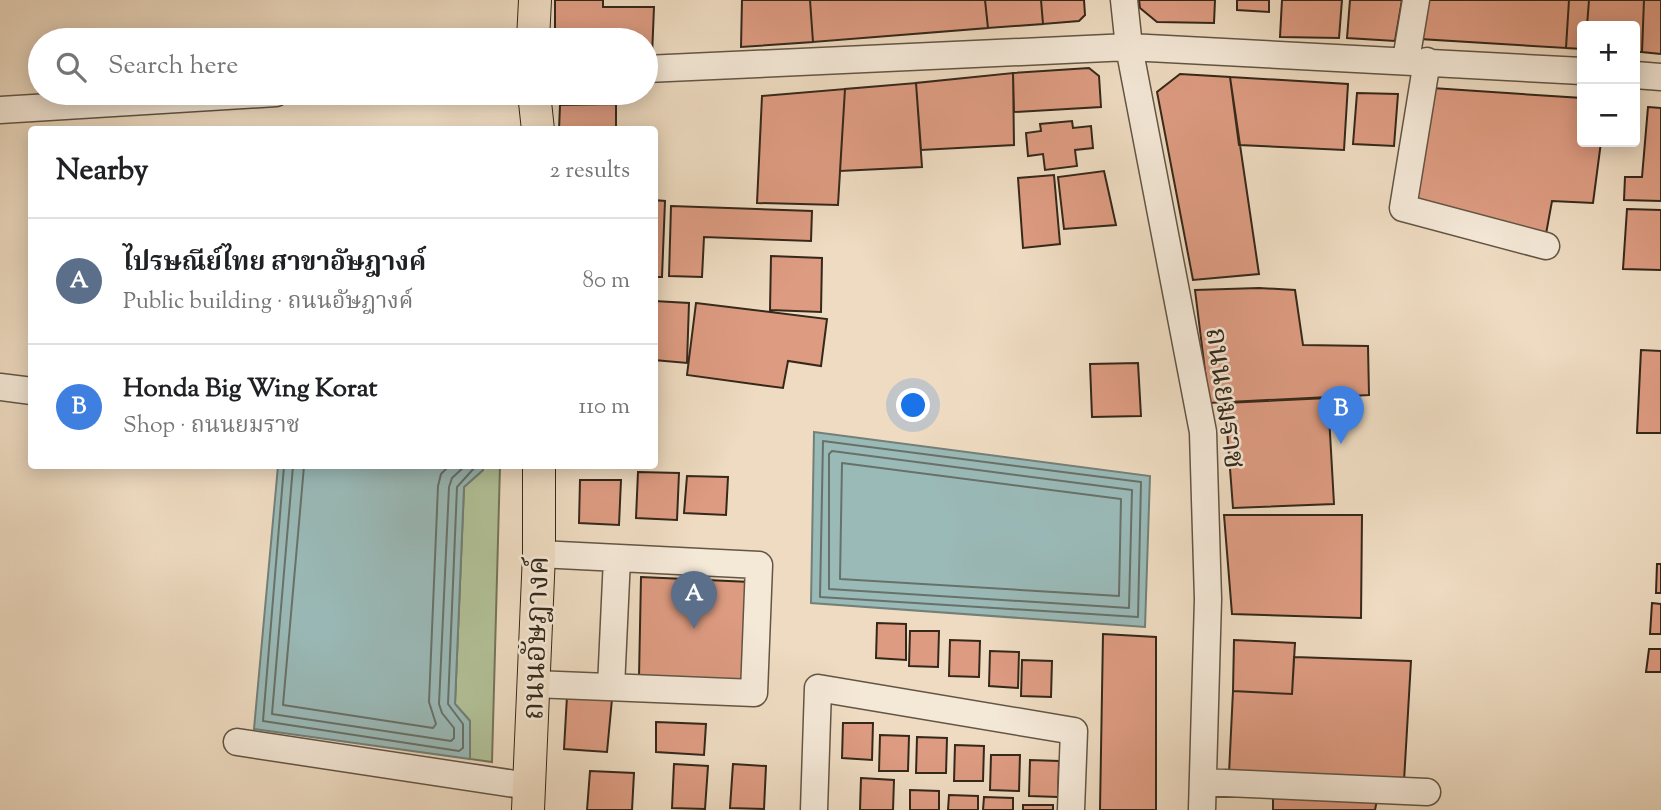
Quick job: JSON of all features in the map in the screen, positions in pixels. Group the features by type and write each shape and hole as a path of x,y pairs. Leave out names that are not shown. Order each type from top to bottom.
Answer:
{"main road":[{"path":"534,28 535,0"},
{"path":"535,105 538,126"},
{"name":"ถนนอัษฎางค์","path":"528,798 539,554 539,469"}],"street":[{"name":"ถนนยมราช","path":"1124,0 1129,47 1203,432 1208,600 1202,810"},
{"path":"1416,0 1417,61 1403,208 1546,246"},
{"path":"658,68 1129,47 1577,71"},
{"path":"1640,75 1661,77"},
{"path":"0,110 81,105"},
{"path":"0,387 28,390"},
{"path":"534,684 754,694 759,565 539,554"},
{"path":"611,687 617,558"},
{"path":"814,810 818,688 1074,731 1071,810"},
{"path":"237,741 528,798"},
{"path":"1203,782 1427,792"}],"green space":[{"path":"500,469 492,762 470,759 470,721 455,704 464,487 483,470"}],"water":[{"path":"814,432 1150,476 1145,627 811,603"},
{"path":"278,469 483,469 464,487 455,704 470,721 470,759 254,729"}],"building":[{"path":"555,0 603,0 603,7 654,7 653,28 555,28"},
{"path":"742,0 810,0 813,42 741,47"},
{"path":"810,0 985,0 988,28 813,42"},
{"path":"985,0 1041,0 1043,24 988,28"},
{"path":"1041,0 1084,0 1085,15 1079,21 1043,24"},
{"path":"1139,0 1215,0 1214,23 1157,22 1140,8"},
{"path":"1237,0 1269,0 1269,12 1237,10"},
{"path":"1282,0 1342,0 1339,38 1280,37"},
{"path":"1350,0 1402,0 1395,41 1347,38"},
{"path":"1425,0 1569,0 1566,48 1420,39"},
{"path":"1569,0 1589,0 1587,21 1577,21 1577,49 1566,48"},
{"path":"1589,0 1644,0 1642,52 1640,21 1587,21"},
{"path":"1644,0 1661,0 1661,54 1642,52"},
{"path":"1089,68 1099,76 1101,107 1014,112 1013,73"},
{"path":"1013,73 1014,145 921,150 916,83"},
{"path":"1180,74 1230,77 1259,274 1193,280 1157,92"},
{"path":"1230,77 1348,84 1344,150 1239,145"},
{"path":"916,83 922,167 840,171 845,89"},
{"path":"1432,88 1577,98 1577,147 1600,147 1593,203 1552,201 1546,234 1413,200"},
{"path":"845,89 838,205 757,203 762,96"},
{"path":"1357,93 1398,94 1394,146 1353,144"},
{"path":"560,105 616,105 616,126 559,126"},
{"path":"1648,107 1661,108 1661,201 1624,200 1625,177 1642,177"},
{"path":"1072,121 1073,128 1091,126 1093,148 1075,150 1077,166 1045,170 1043,154 1028,156 1026,133 1041,131 1040,124"},
{"path":"1104,171 1116,225 1064,229 1058,177"},
{"path":"1054,175 1060,244 1023,248 1018,178"},
{"path":"658,200 665,201 662,277 658,277"},
{"path":"671,206 812,211 811,241 704,237 702,277 669,276"},
{"path":"1627,209 1661,210 1661,270 1623,269"},
{"path":"771,256 822,258 821,312 770,310"},
{"path":"1195,290 1295,290 1303,345 1368,346 1369,395 1209,403"},
{"path":"658,301 689,303 687,363 658,360"},
{"path":"696,303 827,319 821,366 788,361 783,388 687,375"},
{"path":"1641,350 1661,351 1661,433 1637,433"},
{"path":"1138,363 1141,416 1092,417 1090,364"},
{"path":"1328,398 1334,504 1233,508 1225,403"},
{"path":"638,472 679,473 677,520 636,518"},
{"path":"687,476 728,477 726,515 684,513"},
{"path":"580,480 621,480 619,525 579,523"},
{"path":"1224,515 1362,515 1361,618 1232,614"},
{"path":"1657,564 1661,564 1661,593 1656,593"},
{"path":"641,577 750,582 746,682 639,677"},
{"path":"1652,603 1661,604 1661,634 1650,634"},
{"path":"877,623 906,624 906,660 876,658"},
{"path":"910,631 939,631 938,667 909,666"},
{"path":"1103,634 1156,637 1156,810 1100,810"},
{"path":"950,640 980,641 979,677 949,676"},
{"path":"1234,640 1295,643 1292,694 1233,691"},
{"path":"1649,649 1661,649 1661,672 1646,672"},
{"path":"990,651 1019,652 1018,688 989,686"},
{"path":"1294,657 1411,661 1404,781 1229,773 1233,691 1292,694"},
{"path":"1022,660 1052,661 1051,697 1021,696"},
{"path":"567,696 612,699 607,752 564,749"},
{"path":"656,722 706,724 704,755 656,752"},
{"path":"843,723 873,723 872,760 842,758"},
{"path":"880,735 909,736 908,771 879,771"},
{"path":"917,737 947,738 946,773 916,773"},
{"path":"955,745 984,746 983,781 954,781"},
{"path":"991,755 1020,755 1019,791 990,790"},
{"path":"1030,760 1059,761 1058,797 1029,796"},
{"path":"674,764 708,766 705,809 672,808"},
{"path":"733,764 766,766 764,809 730,808"},
{"path":"590,771 634,773 632,810 587,810"},
{"path":"861,778 894,780 893,810 860,810"},
{"path":"910,790 939,791 939,810 910,810"},
{"path":"949,795 978,796 978,810 948,810"},
{"path":"984,797 1013,798 1013,810 983,810"},
{"path":"1273,797 1377,800 1375,810 1273,810"},
{"path":"1023,805 1053,805 1053,810 1023,810"}],"place":[{"name":"Honda Big Wing Korat","path":"1341,444"},
{"name":"ไปรษณีย์ไทย สาขาอัษฎางค์","path":"694,629"}]}
